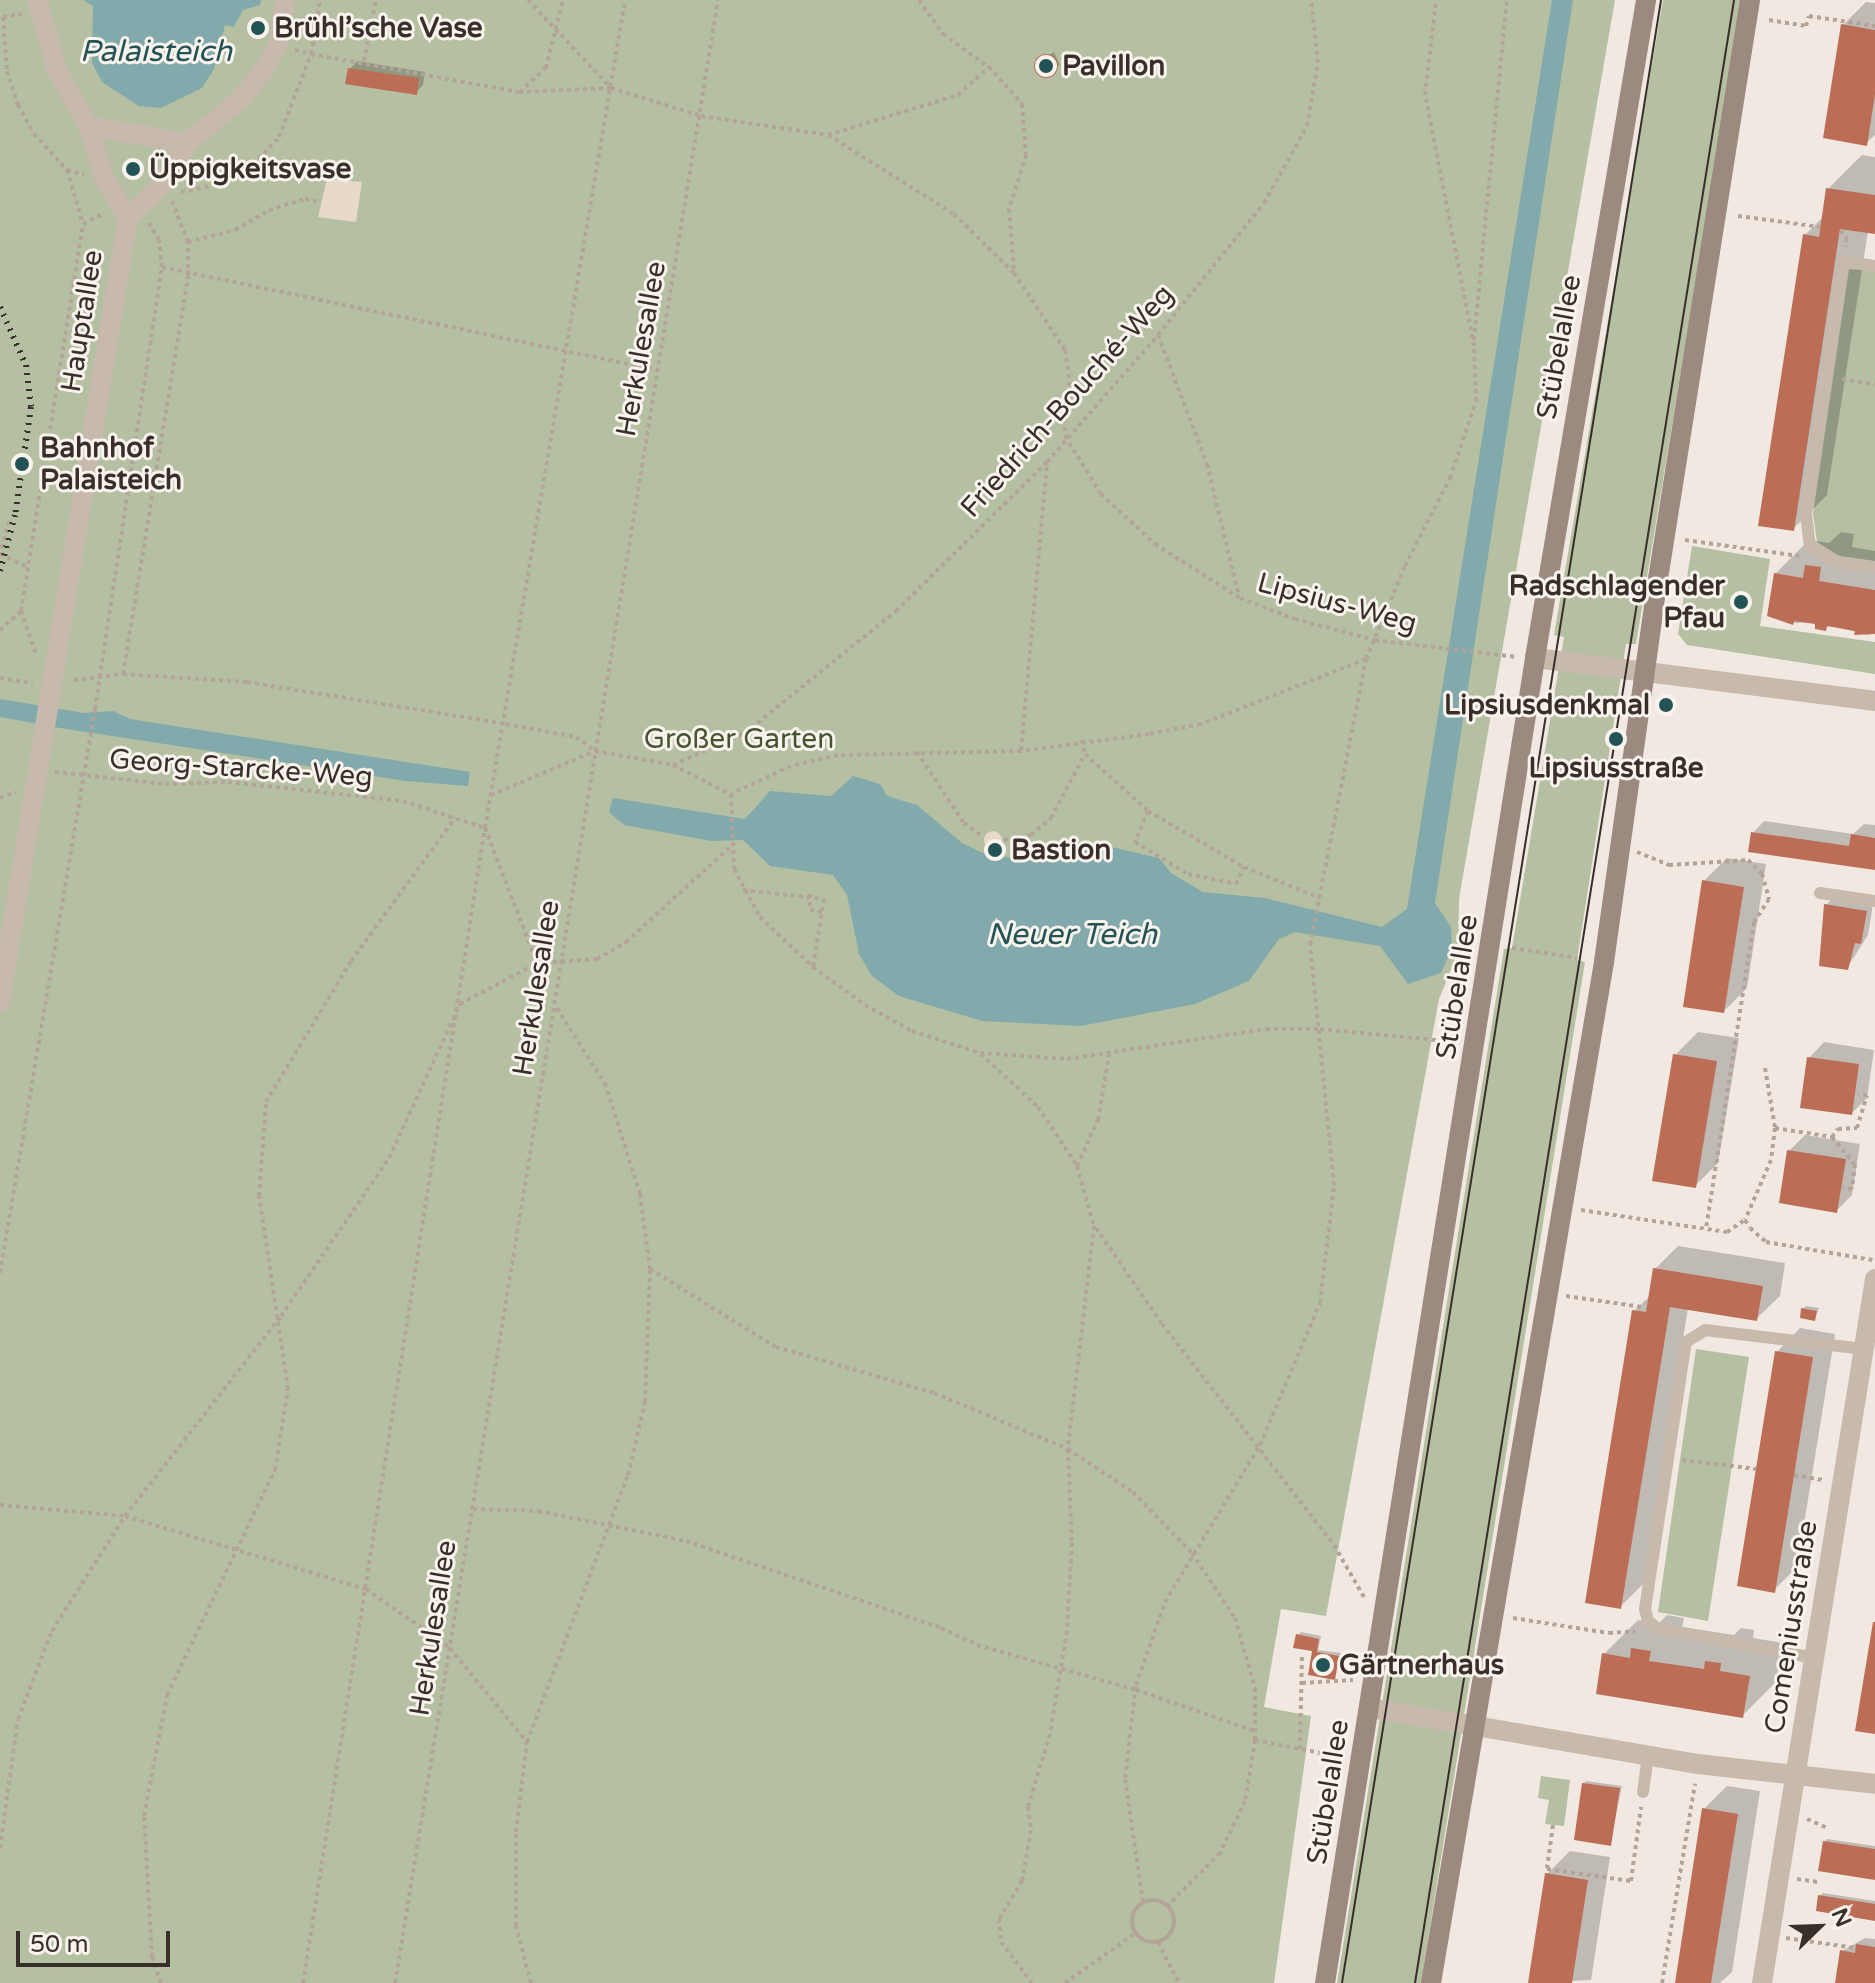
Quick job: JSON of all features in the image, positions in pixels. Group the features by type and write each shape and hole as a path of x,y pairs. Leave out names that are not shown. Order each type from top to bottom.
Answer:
{"main road":[{"name":"Stübelallee","path":"1325,1983 1370,1708 1527,657 1646,0"},
{"path":"1431,1983 1604,962 1750,0"}],"street":[{"path":"37,0 57,70 88,126 105,180 129,210 160,187 187,143 241,99 278,45 285,0"},
{"path":"88,126 187,143"},
{"name":"Hauptallee","path":"0,1002 129,210"},
{"path":"1527,657 1875,701"},
{"name":"Comeniusstraße","path":"1762,1983 1875,1279"},
{"path":"1370,1708 1795,1779 1875,1784"}],"lane":[{"path":"1875,266 1843,261 1806,514 1810,545 1833,561 1875,567"},
{"path":"1820,893 1875,901"},
{"path":"1814,1658 1657,1628 1645,1609 1686,1342 1695,1333 1864,1349"},
{"path":"1643,1792 1648,1756"}],"path":[{"path":"160,187 185,192 213,186 253,165 279,137 311,54 320,0"},
{"path":"364,61 376,0"},
{"path":"528,0 611,88"},
{"path":"519,92 546,68 558,31 563,0"},
{"path":"303,1983 460,1004 485,828 506,724 625,0"},
{"name":"Herkulesallee","path":"395,1983 718,0"},
{"path":"919,0 943,34 989,67 1022,104 1026,155 1009,209 1014,273"},
{"name":"Friedrich-Bouché-Weg","path":"673,765 745,733 847,654 1047,462 1065,436 1158,335 1264,203 1307,126 1318,63 1311,0"},
{"path":"1436,0 1425,95 1474,346"},
{"path":"1136,1933 1132,1916 1143,1902 1125,1778 1136,1690 1165,1602 1260,1445 1320,1303 1334,1185 1310,945 1366,659 1454,465 1476,401 1474,346 1507,0"},
{"path":"1769,20 1806,26 1809,16 1875,26"},
{"path":"3,17 7,71 18,105 34,134 67,170 83,224 21,611 50,693"},
{"path":"278,45 311,54 364,61 519,92 611,88 701,116 828,135 954,214 1014,273 1065,350 1070,382 1064,395 1065,436"},
{"path":"828,135 958,95 989,67"},
{"path":"67,170 105,180"},
{"path":"123,674 188,276 188,242 180,209 160,187"},
{"path":"188,242 235,230 269,210 305,199 320,202"},
{"path":"0,1273 89,749 162,267 159,240 129,210 83,224"},
{"path":"1738,216 1820,227"},
{"path":"162,267 188,276 657,370"},
{"path":"1158,335 1207,464 1240,598"},
{"path":"1827,377 1875,384"},
{"name":"Lipsius-Weg","path":"1065,436 1101,494 1155,544 1240,598 1375,640 1527,657"},
{"path":"1021,751 1047,462"},
{"path":"9,521 0,554 28,567"},
{"path":"1684,539 1833,561"},
{"path":"0,630 21,611"},
{"path":"731,794 791,766 838,755 1021,751 1201,724 1366,659"},
{"path":"0,678 50,693 99,674 247,682 576,737 595,751 673,765 731,794"},
{"path":"1552,705 1614,713"},
{"path":"1082,740 1085,754 1148,811 1244,867 1320,898"},
{"path":"491,795 578,763 595,751"},
{"path":"917,751 964,823 984,837"},
{"path":"1004,840 1031,835 1051,818 1085,754"},
{"name":"Georg-Starcke-Weg","path":"38,769 83,776 311,790 403,801 485,828"},
{"path":"731,794 736,816 730,847 743,890 760,917 813,967 865,1005 912,1031 980,1053 1067,1059 1266,1029 1320,1029 1456,1042"},
{"path":"1148,811 1135,842 1188,874 1236,884 1244,867"},
{"path":"161,1983 152,1957 144,1816 167,1695 275,1470 288,1389 281,1316 259,1196 266,1102 351,961 455,818"},
{"path":"485,828 537,963"},
{"path":"0,1848 18,1719 52,1631 125,1516 281,1316 389,1158 460,1004 537,963 559,964 597,959 626,942 730,847"},
{"path":"1634,851 1669,865 1700,860 1716,865 1741,858 1758,869 1768,892 1766,905 1754,922 1706,1229"},
{"path":"743,890 810,894 824,899 813,967"},
{"path":"810,894 810,910 824,913"},
{"path":"1512,948 1577,958"},
{"path":"531,1983 516,1926 516,1832 527,1742 628,1475 645,1402 650,1269 640,1194 606,1086 554,1004"},
{"path":"980,1053 1038,1107 1077,1166 1094,1226 1162,1324 1260,1445 1334,1545 1367,1604"},
{"path":"1077,1166 1098,1120 1109,1055"},
{"path":"1576,1209 1727,1232 1745,1220 1771,1160 1775,1128 1765,1068"},
{"path":"1775,1128 1832,1137 1862,1121 1867,1095 1858,1094"},
{"path":"1832,1137 1855,1164 1852,1189 1843,1188"},
{"path":"1745,1220 1766,1242 1875,1260"},
{"path":"1032,1983 1001,1942 999,1919 1022,1881 1031,1830 1028,1807 1050,1734 1061,1668 1072,1543 1068,1449 1094,1226"},
{"path":"650,1269 776,1347 934,1393 1068,1449 1133,1492 1192,1553 1235,1618 1255,1688 1255,1740 1245,1801 1220,1853 1168,1905"},
{"path":"1563,1296 1642,1307"},
{"path":"1668,1458 1756,1469"},
{"path":"1794,1475 1842,1483"},
{"path":"0,1505 125,1516 366,1589 450,1648 527,1742"},
{"path":"473,1509 538,1511 609,1521 757,1564 977,1645 1136,1690 1255,1731"},
{"path":"1511,1618 1609,1633 1657,1628"},
{"path":"1300,1749 1302,1654"},
{"path":"1301,1683 1353,1680"},
{"path":"1255,1740 1340,1757"},
{"path":"1662,1983 1698,1764"},
{"path":"1553,1825 1547,1869 1631,1881 1643,1792"},
{"path":"1821,1821 1827,1828"},
{"path":"1143,1902 1168,1905"},
{"path":"1158,1942 1174,1927 1168,1905"},
{"path":"1136,1933 1158,1942 1179,1983"},
{"path":"1065,1983 1136,1933"},
{"path":"1803,1941 1855,1948"}],"green space":[{"name":"Großer Garten","path":"0,0 1615,0 1459,899 1458,952 1439,999 1326,1616 1281,1609 1264,1707 1311,1716 1274,1983 0,1983"},
{"path":"1663,0 1742,0 1636,644 1626,644 1577,960 1585,962 1421,1983 1337,1983 1504,949 1512,948 1564,637 1554,635"},
{"path":"1849,269 1875,271 1875,562 1844,559 1817,542 1813,514"},
{"path":"1692,546 1770,559 1760,626 1875,642 1875,674 1687,645 1678,634"},
{"path":"1696,1349 1749,1357 1708,1621 1658,1612"},
{"path":"1541,1776 1570,1780 1564,1826 1545,1824 1549,1800 1538,1798"}],"shaded area":[{"path":"327,179 362,182 356,222 318,217"},
{"name":"Bastion","path":"989,831 997,831 1002,840 1000,847 989,849 984,844 984,836"}],"water":[{"name":"Palaisteich","path":"83,0 261,0 260,5 243,10 234,27 225,25 214,69 202,88 161,108 139,106 102,82 92,63 93,6"},
{"name":"Neuer Teich","path":"1552,0 1573,0 1435,903 1451,927 1452,949 1441,973 1408,984 1380,946 1295,932 1279,939 1249,981 1195,1004 1081,1026 982,1021 899,996 872,976 859,954 847,895 833,875 770,866 743,840 711,841 624,825 609,812 613,798 745,819 770,791 831,796 853,776 880,784 887,796 917,805 962,843 987,855 1014,858 1058,844 1090,842 1159,858 1171,873 1203,892 1265,898 1382,927 1407,909"},
{"path":"0,699 84,713 113,711 130,719 470,772 468,786 406,781 0,717"}],"building":[{"path":"1841,24 1875,30 1875,94 1867,146 1823,138"},
{"name":"Pavillon","path":"1046,54 1057,61 1058,66 1051,77 1046,78 1035,71 1034,66 1041,55"},
{"path":"348,68 419,78 417,95 345,84"},
{"path":"1826,188 1875,195 1875,234 1840,229 1794,531 1758,526 1803,234 1819,237"},
{"path":"1805,565 1821,567 1819,581 1875,590 1875,634 1854,635 1855,631 1827,626 1826,631 1815,629 1815,624 1794,621 1793,625 1767,616 1774,573 1803,578"},
{"path":"1751,832 1849,846 1851,834 1875,838 1875,870 1748,852"},
{"path":"1702,880 1744,887 1724,1013 1683,1007"},
{"path":"1824,904 1867,911 1861,944 1855,943 1848,970 1819,966"},
{"path":"1673,1054 1717,1061 1696,1188 1652,1181"},
{"path":"1807,1057 1859,1064 1852,1115 1800,1108"},
{"path":"1787,1150 1846,1159 1837,1213 1779,1203"},
{"path":"1653,1268 1763,1286 1757,1321 1670,1307 1621,1609 1585,1603 1632,1310 1646,1312"},
{"path":"1801,1308 1817,1311 1815,1321 1800,1318"},
{"path":"1775,1351 1813,1357 1775,1593 1737,1586"},
{"path":"1875,1622 1875,1734 1855,1731"},
{"name":"Gärtnerhaus","path":"1296,1634 1319,1639 1317,1652 1339,1656 1335,1680 1308,1675 1312,1651 1293,1648"},
{"path":"1631,1648 1651,1651 1649,1661 1704,1669 1705,1661 1721,1663 1720,1671 1750,1676 1743,1718 1596,1694 1602,1653 1630,1658"},
{"path":"1582,1783 1620,1788 1611,1846 1574,1840"},
{"path":"1702,1808 1738,1814 1711,1983 1675,1983"},
{"path":"1823,1841 1875,1849 1875,1880 1818,1871"},
{"path":"1545,1873 1588,1880 1572,1983 1528,1983"},
{"path":"1818,1895 1875,1904 1875,1921 1816,1911"},
{"path":"1856,1944 1875,1947 1875,1983 1835,1983 1840,1950 1855,1953"}],"tram line":[{"path":"1342,1983 1661,0"},
{"path":"1415,1983 1734,0"}],"railway":[{"path":"0,307 26,365 31,407 15,515 0,571"}],"place":[{"name":"Brühl’sche Vase","path":"258,28"},
{"name":"Pavillon","path":"1046,66"},
{"name":"Üppigkeitsvase","path":"133,169"},
{"name":"Bahnhof Palaisteich","path":"22,464"},
{"name":"Radschlagender Pfau","path":"1741,602"},
{"name":"Lipsiusdenkmal","path":"1666,705"},
{"name":"Lipsiusstraße","path":"1616,739"},
{"name":"Bastion","path":"995,850"},
{"name":"Gärtnerhaus","path":"1323,1665"}]}
